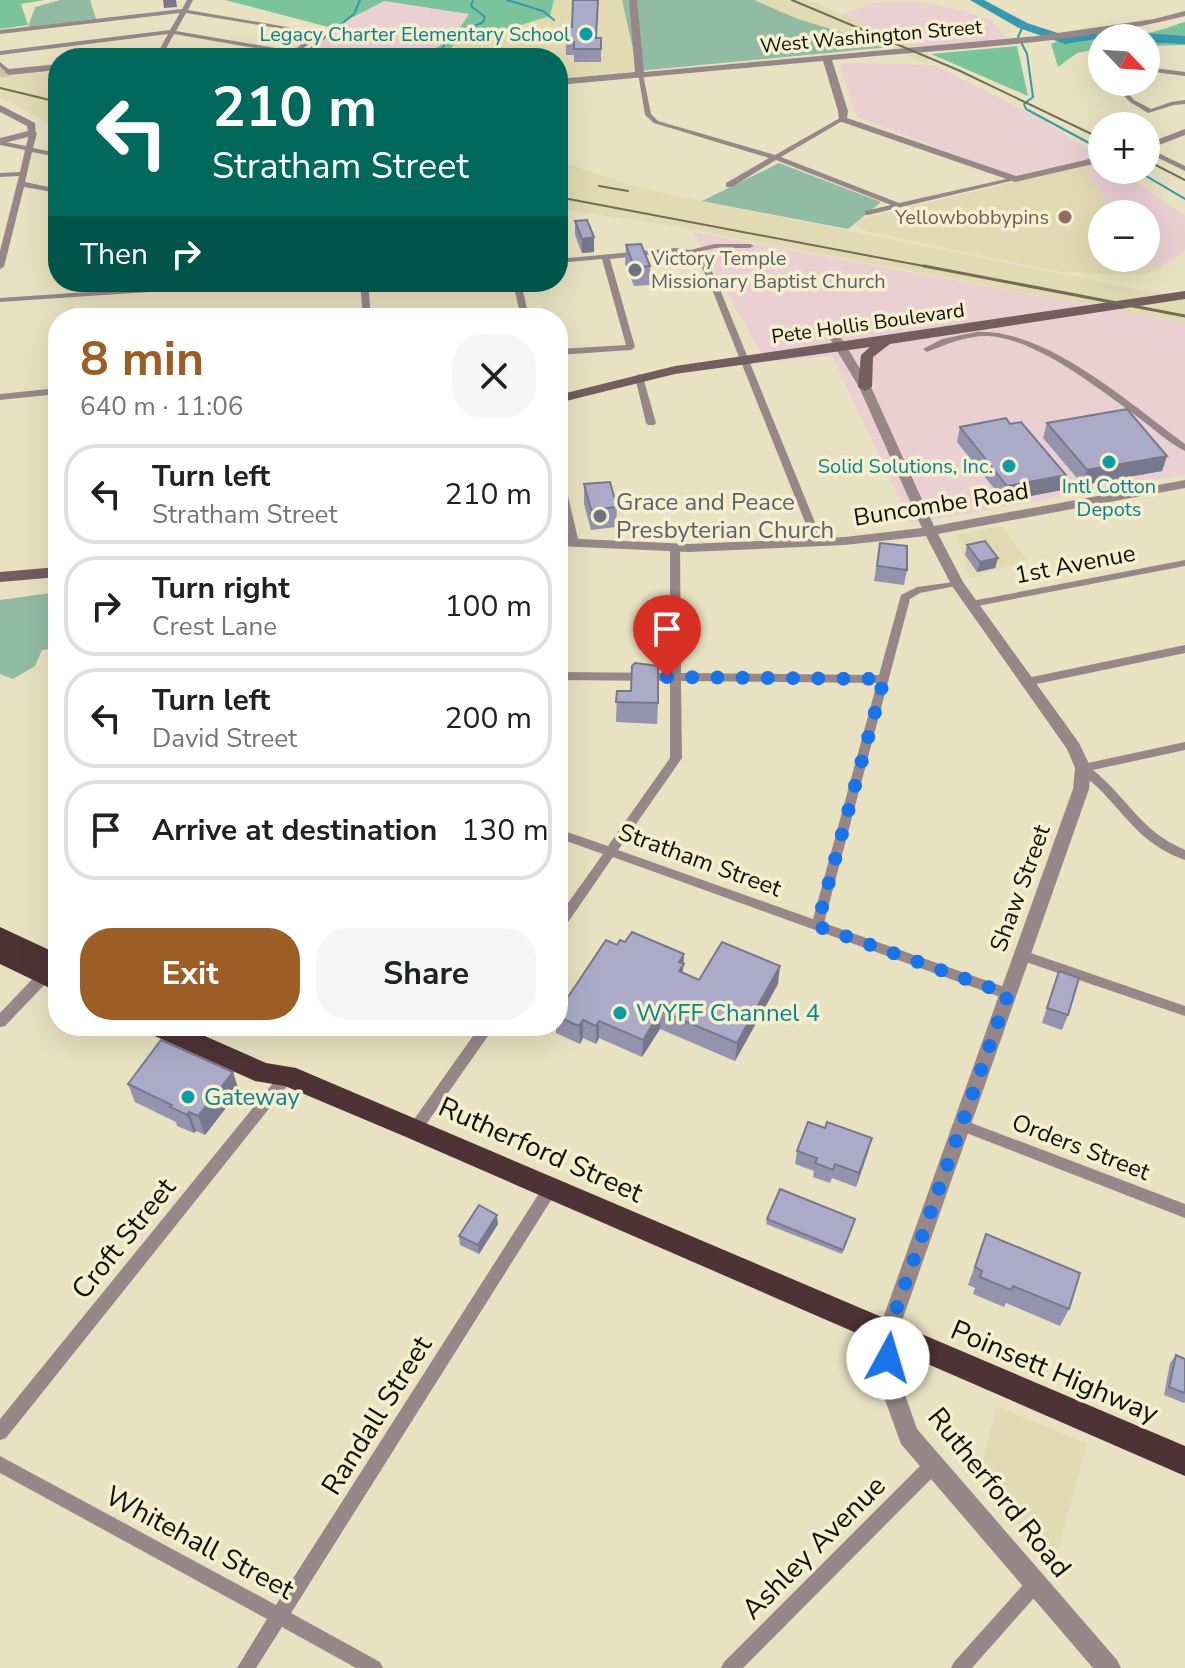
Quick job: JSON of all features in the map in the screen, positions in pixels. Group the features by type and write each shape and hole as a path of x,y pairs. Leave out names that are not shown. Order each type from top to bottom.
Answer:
{"highway":[{"path":"0,936 48,965"},
{"path":"0,953 48,967"},
{"name":"Rutherford Street","path":"180,1036 264,1073 287,1076 415,1129 768,1282"},
{"name":"Rutherford Street","path":"215,1036 272,1062 287,1076"},
{"name":"Poinsett Highway","path":"768,1282 1185,1461"}],"main road":[{"name":"Pete Hollis Boulevard","path":"568,383 637,366 839,343 1185,286"},
{"name":"Pete Hollis Boulevard","path":"839,343 894,340 1185,295"},
{"path":"865,387 869,352 894,340"},
{"name":"Pete Hollis Boulevard","path":"568,396 639,377 743,356"},
{"path":"0,577 48,573"},
{"path":"0,590 30,575"}],"street":[{"path":"163,48 190,0"},
{"path":"633,0 640,74 648,115 653,120 778,158 899,206"},
{"path":"0,32 183,11 308,30 318,35 301,48"},
{"name":"West Washington Street","path":"568,81 1047,38 1185,13"},
{"path":"0,53 172,32 266,48"},
{"path":"827,58 843,111 842,119"},
{"path":"0,64 9,72 48,68"},
{"path":"1160,71 1185,74"},
{"path":"1127,96 1150,112 1185,102"},
{"path":"0,108 31,128"},
{"path":"729,185 842,119"},
{"path":"842,119 1015,179"},
{"path":"1,140 31,128"},
{"path":"0,267 4,236 31,150 31,128"},
{"path":"1160,142 1185,132"},
{"path":"1,140 48,153"},
{"path":"1160,156 1185,169"},
{"path":"868,213 1088,162"},
{"path":"0,175 24,174"},
{"path":"22,184 48,189"},
{"path":"568,260 641,252 693,251 715,246 750,246"},
{"path":"693,251 705,263 818,542"},
{"path":"568,351 631,347 605,256"},
{"path":"0,300 101,292"},
{"path":"927,349 939,342 990,333 1026,343 1062,362 1185,448"},
{"path":"839,343 865,387 957,583 1074,747 1083,768 1100,780 1143,833 1164,848 1185,855"},
{"path":"639,377 651,423"},
{"path":"0,397 48,392"},
{"name":"Buncombe Road","path":"568,543 675,547 818,542 930,531 1185,484"},
{"path":"568,518 574,543"},
{"path":"568,913 675,763 675,547"},
{"name":"1st Avenue","path":"972,604 1184,564"},
{"path":"817,926 907,594 957,583"},
{"path":"1027,682 1185,649"},
{"path":"568,676 884,679"},
{"path":"1083,768 1185,746"},
{"name":"Shaw Street","path":"887,1335 1081,789 1083,768"},
{"name":"Stratham Street","path":"568,837 1008,994"},
{"path":"1022,955 1185,1011"},
{"path":"0,1022 48,976"},
{"path":"415,1129 481,1036"},
{"name":"Croft Street","path":"0,1432 287,1076"},
{"name":"Orders Street","path":"961,1125 1185,1211"},
{"name":"Randall Street","path":"246,1668 550,1189"},
{"name":"Rutherford Road","path":"887,1335 888,1368 895,1403 909,1436 1109,1668"},
{"name":"Whitehall Street","path":"0,1464 374,1668"},
{"name":"Ashley Avenue","path":"730,1668 933,1465"},
{"path":"960,1668 1036,1583"}],"shaded area":[{"path":"554,0 622,0 638,71 568,78 568,48 451,48 463,34 508,29 549,16"},
{"path":"754,0 809,0 918,47 928,53 927,64 890,47 798,19"},
{"path":"384,1 469,14 455,35 436,48 313,48 332,28"},
{"path":"914,1 961,10 992,21 1007,39 918,47 842,15 873,3"},
{"path":"839,63 934,65 1041,119 1088,149 1088,172 1081,160 1013,176 857,117"},
{"path":"48,73 48,123 0,97 0,75"},
{"path":"568,164 647,190 1185,299 1185,323 657,223 568,210"},
{"path":"1084,165 1088,172 1088,184 1095,184 1104,200 1088,200 1088,272 1149,272 1141,275 1061,272 865,231 852,221"},
{"path":"1095,184 1140,184 1185,216 1185,250 1160,267 1160,200 1104,200"},
{"path":"693,232 1185,323 1185,475 911,523 832,356 766,362"},
{"path":"1001,526 1027,560 970,578 956,534"},
{"path":"997,1406 1087,1444 1055,1561 977,1481"}],"green space":[{"path":"0,0 44,0 21,4 28,25 0,29"},
{"path":"60,0 90,0 96,19 28,27 35,7"},
{"path":"225,0 554,0 550,16 508,29 463,34 451,48 436,48 455,35 469,14 384,1 332,28"},
{"path":"622,0 754,0 798,19 890,47 638,71"},
{"path":"1185,22 1185,45 1160,46 1160,30"},
{"path":"1088,35 1088,51 1077,53 1058,67 1051,44"},
{"path":"1017,46 1028,96 931,54"},
{"path":"779,163 881,202 848,229 702,201"},
{"path":"48,593 48,649 42,650 35,666 13,679 0,674 0,600"}],"building":[{"name":"Legacy Charter Elementary School","path":"573,0 598,0 596,38 601,38 601,49 574,49 574,42 566,42 566,27 572,27"},
{"path":"587,220 594,237 582,239 575,221"},
{"path":"641,244 650,266 634,267 626,245"},
{"name":"Intl Cotton Depots","path":"1127,409 1167,456 1087,470 1047,423"},
{"path":"1006,418 1010,424 1021,422 1066,475 1007,486 960,427"},
{"path":"610,482 617,507 591,510 584,484"},
{"path":"985,541 998,558 980,562 967,545"},
{"path":"880,543 907,546 907,570 877,566"},
{"path":"635,663 658,666 658,703 616,702 617,691 631,691 632,666"},
{"path":"632,932 684,954 679,962 684,964 679,971 699,980 722,942 780,966 737,1043 661,1011 643,1040 599,1021 596,1026 583,1020 579,1026 568,1021 568,997 606,940 617,945 620,940 625,942"},
{"path":"1059,971 1079,978 1068,1015 1047,1008"},
{"path":"161,1040 233,1072 198,1116 189,1112 187,1115 128,1084"},
{"path":"808,1122 825,1128 827,1122 872,1138 859,1173 835,1164 833,1170 815,1163 817,1158 797,1151"},
{"path":"780,1189 855,1219 843,1250 767,1219"},
{"path":"479,1205 497,1215 478,1245 459,1236"},
{"path":"986,1234 1080,1273 1069,1309 1013,1286 1011,1290 980,1277 982,1271 975,1267"},
{"path":"1176,1355 1185,1359 1185,1393 1169,1387"}],"waterway":[{"path":"312,48 354,14 360,0"},
{"path":"442,48 447,39 483,22 485,17 471,6 473,0"},
{"path":"507,0 543,11 554,20"},
{"path":"976,0 1023,26 1052,33 1065,40 1117,35 1185,40"},
{"path":"1018,37 1023,26"},
{"path":"1022,44 1027,54 1033,97 1024,104 1026,109 1088,142"},
{"path":"1160,184 1185,199"}],"tunnel":[{"path":"0,73 9,72"}],"railway":[{"path":"792,0 958,70 1088,132"},
{"path":"0,88 48,100"},
{"path":"1160,167 1185,180"},
{"path":"599,186 628,191"},
{"path":"568,199 934,268"},
{"path":"924,266 1185,316"}],"place":[{"name":"Legacy Charter Elementary School","path":"586,34"},
{"name":"Yellowbobbypins","path":"1065,217"},
{"name":"Victory Temple Missionary Baptist Church","path":"635,270"},
{"name":"Intl Cotton Depots","path":"1109,462"},
{"name":"Solid Solutions, Inc.","path":"1009,466"},
{"name":"Grace and Peace Presbyterian Church","path":"600,516"},
{"name":"WYFF Channel 4","path":"620,1013"},
{"name":"Gateway","path":"188,1097"}],"route":[{"path":"667,677 884,679 817,926 1008,994 887,1335 888,1358"}]}
